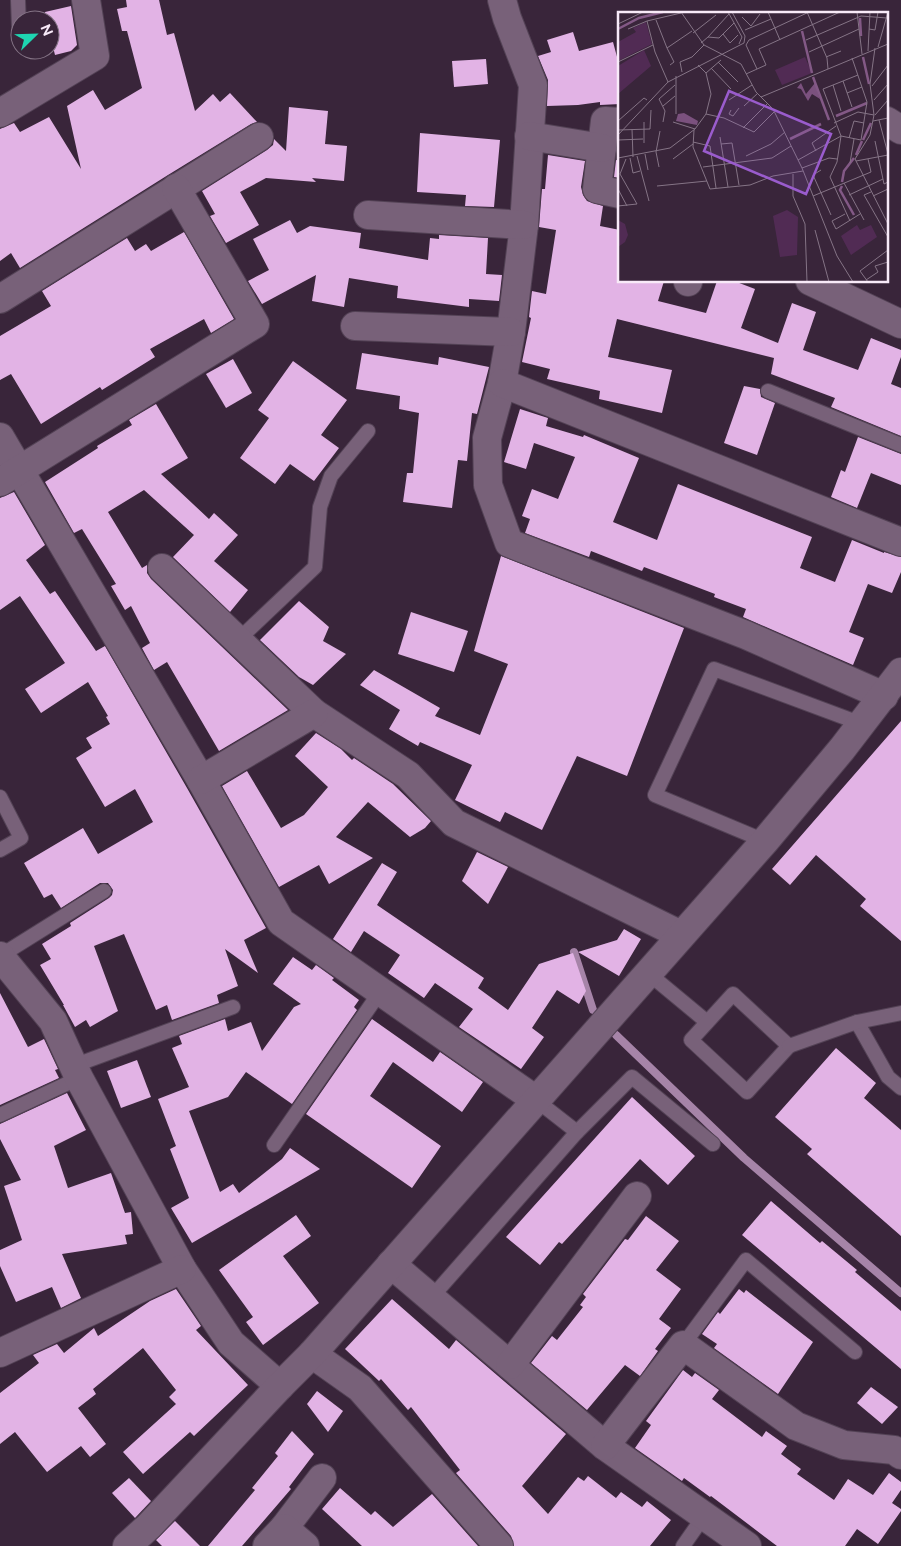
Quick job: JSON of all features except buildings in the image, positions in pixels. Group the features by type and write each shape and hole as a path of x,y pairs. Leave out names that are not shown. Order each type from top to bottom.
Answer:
{"street":[{"path":"0,113 94,56 86,0"},
{"path":"502,0 533,85 524,225 511,332 502,383 487,438 488,485 509,543 746,635 884,696"},
{"path":"618,122 605,121 597,189 618,194"},
{"path":"888,122 901,130"},
{"path":"529,136 602,148"},
{"path":"0,299 258,137"},
{"path":"10,476 255,324 176,188"},
{"path":"368,215 524,225"},
{"path":"812,282 901,324"},
{"path":"356,326 511,332"},
{"path":"502,383 901,542"},
{"path":"0,436 10,476 200,780 281,922 536,1100"},
{"path":"162,568 314,713 408,775 454,823 681,935"},
{"path":"127,1546 149,1526 312,1354 765,842 862,724 901,672"},
{"path":"200,780 314,713"},
{"path":"0,956 53,1021 76,1072 182,1269 231,1343 280,1386"},
{"path":"510,1365 637,1196"},
{"path":"391,1264 605,1446 747,1546"},
{"path":"0,1353 182,1269"},
{"path":"605,1446 682,1345 796,1426 844,1445 894,1450 901,1455"},
{"path":"312,1354 360,1388 498,1546"},
{"path":"305,1546 275,1537 322,1478"}],"lane":[{"path":"768,390 901,445"},
{"path":"238,640 315,567 320,507 331,476 368,431"},
{"path":"765,842 655,795 714,669 862,724"},
{"path":"0,797 21,838 0,850"},
{"path":"0,956 104,891"},
{"path":"648,973 708,1022"},
{"path":"274,1145 380,992"},
{"path":"789,1046 733,994 691,1040 747,1092 789,1046 856,1022 901,1013"},
{"path":"0,1115 76,1072 233,1007"},
{"path":"856,1022 888,1077 901,1088"},
{"path":"431,1298 577,1132 632,1077 713,1144"},
{"path":"536,1100 577,1132"},
{"path":"682,1345 746,1260 855,1352"},
{"path":"683,1546 704,1516"}],"waterway":[{"path":"574,952 593,1010"},
{"path":"616,1035 744,1158 901,1293"}]}
